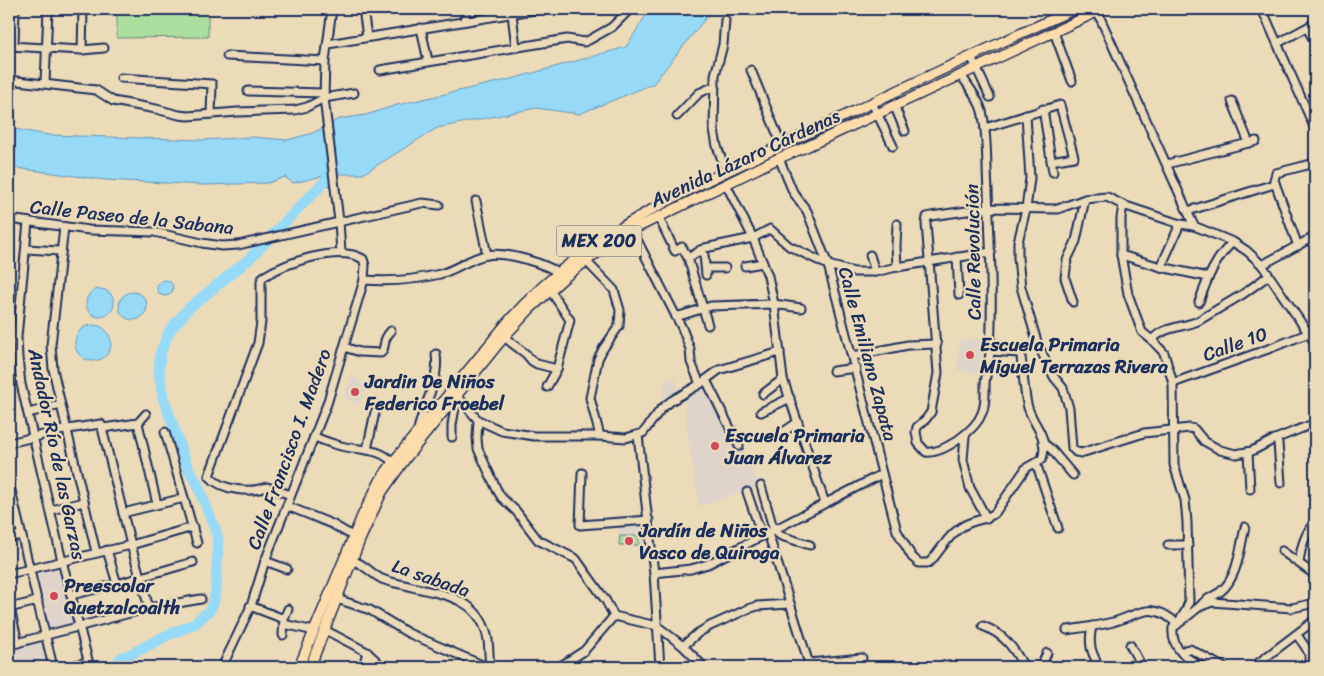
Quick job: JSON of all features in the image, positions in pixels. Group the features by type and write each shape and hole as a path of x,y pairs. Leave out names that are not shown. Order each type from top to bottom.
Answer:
{"main road":[{"name":"Avenida Lázaro Cárdenas","path":"299,667 348,560 381,479 516,312 562,275 598,242 652,208 971,56 1075,9"},
{"name":"Avenida Lázaro Cárdenas","path":"357,538 382,492 406,458 504,337 562,275 632,230 658,216 1100,10"},
{"path":"1016,36 1021,47"},
{"name":"Avenida Lázaro Cárdenas","path":"310,667 337,599 348,560"}],"street":[{"path":"15,9 12,46 82,50 104,48"},
{"path":"45,83 48,9"},
{"path":"82,50 83,9"},
{"path":"291,495 267,486 259,490 230,488 209,476 258,344 263,277 306,257 341,254 339,221 324,96 325,61 332,9"},
{"path":"363,9 367,37"},
{"path":"464,9 466,20"},
{"path":"328,44 540,9"},
{"path":"380,70 567,39 584,42 612,27 630,9"},
{"path":"1262,9 1315,130"},
{"path":"1100,10 1194,226"},
{"path":"516,12 516,47"},
{"path":"725,20 723,44 715,75 714,130 717,146 726,172"},
{"path":"1278,43 1315,23"},
{"path":"421,28 428,61"},
{"path":"1307,28 1315,42"},
{"path":"1054,32 1072,81"},
{"path":"227,56 325,61"},
{"path":"971,56 990,97"},
{"path":"751,70 782,146"},
{"name":"Calle Revolución","path":"937,344 938,373 931,412 917,427 916,432 916,438 920,446 926,452 932,453 965,436 982,414 986,399 985,383 990,351 991,252 985,128 981,109 961,75"},
{"path":"121,78 212,84 211,114"},
{"path":"9,80 96,90 113,101 156,109 179,116 294,110 307,107 324,96"},
{"path":"677,116 699,93 715,86"},
{"path":"248,91 324,96 354,93"},
{"path":"1167,164 1252,142 1232,101"},
{"path":"872,103 893,146"},
{"path":"894,105 905,131"},
{"path":"985,128 1060,105 1074,157 1051,160"},
{"path":"1044,109 1053,172"},
{"path":"1026,115 1030,178 1026,209 1018,242 1021,287 1038,345 1054,376 1063,388 1069,408 1072,448 1076,452 1081,453 1144,433 1190,428 1194,429 1204,441 1220,450 1236,454 1250,452 1275,439 1314,427 1315,447"},
{"name":"Calle Emiliano Zapata","path":"779,158 793,192 807,211 828,265 897,531 916,562 928,563 954,532 972,522 988,519"},
{"path":"1298,246 1274,180 1276,173 1315,163"},
{"path":"1188,211 1275,183"},
{"path":"726,184 753,238 768,276 774,304 783,379 825,502"},
{"path":"853,356 908,345 937,344 927,217 988,208 1058,209 1094,197 1107,197 1123,205 1180,224 1194,226 1233,242 1247,251 1262,265 1315,343"},
{"path":"1072,302 1065,278 1067,260 1076,241 1085,199"},
{"path":"476,201 487,255"},
{"name":"Calle Paseo de la Sabana","path":"9,219 114,232 154,232 222,246 258,242 339,221 422,203 440,205"},
{"path":"1123,205 1121,255 1128,294 1142,332 1164,353 1173,383 1172,429 1174,465 1184,500 1188,545 1189,602 1185,612 1173,628 1172,637 1176,646 1186,658 1202,667"},
{"path":"658,216 675,250 682,247 688,258 708,326"},
{"name":"Andador Río de las Garzas","path":"28,222 18,324 18,358 28,413 62,561 88,661 66,667"},
{"path":"897,224 897,267"},
{"path":"1161,267 1180,224"},
{"path":"64,227 50,345 53,369 96,552"},
{"path":"632,230 676,317 690,349 691,362 739,446"},
{"path":"688,258 700,250 753,238 768,230 772,230 789,246 828,265 854,272 875,272 991,252"},
{"path":"1262,265 1315,236"},
{"path":"1199,302 1208,277 1222,252 1233,242"},
{"path":"26,248 60,251"},
{"path":"700,250 704,255 706,272 725,268"},
{"name":"Calle Francisco I. Madero","path":"222,667 250,606 286,506 327,404 364,280 365,265 363,259 357,255 341,254"},
{"path":"364,280 405,279 442,273 487,255 522,258 537,262 562,275"},
{"path":"870,255 875,272"},
{"path":"1121,255 1161,267 1208,277"},
{"path":"956,257 959,295"},
{"path":"586,261 614,290 620,310 619,326 598,359 590,398 600,436"},
{"path":"744,266 763,263"},
{"path":"1152,340 1157,334 1173,327 1198,321 1243,294 1268,276"},
{"path":"547,387 557,368 570,320 550,290"},
{"path":"676,317 711,306 774,304 801,308"},
{"path":"9,324 18,324"},
{"path":"344,347 360,352 381,353 384,349 386,337 392,331"},
{"name":"Calle 10","path":"1173,383 1309,333"},
{"path":"504,337 528,355 532,361 557,368"},
{"path":"965,436 963,460 970,488 988,519 1026,468 1039,461 1044,451 1038,425 1027,406 1020,354 990,351"},
{"path":"457,396 478,420 502,431 534,436 626,438 643,433 661,409 671,400 720,370 780,352"},
{"path":"418,433 421,415 436,377 436,354"},
{"path":"833,372 856,368"},
{"path":"763,394 783,379"},
{"path":"452,437 457,396"},
{"path":"761,412 790,398"},
{"path":"28,413 61,405"},
{"path":"367,450 375,412"},
{"path":"9,443 68,429 138,423 146,414"},
{"path":"478,420 476,438 478,449 502,498 516,511 538,540 576,559 606,601 614,616 657,626 704,667"},
{"path":"779,435 798,422"},
{"path":"138,423 157,504"},
{"path":"102,426 131,545 149,608"},
{"path":"165,432 197,543"},
{"path":"638,435 649,520 660,667"},
{"path":"314,437 341,446 385,454 393,462"},
{"path":"1275,439 1278,443 1281,483"},
{"path":"1043,443 1051,449 1073,475"},
{"path":"1250,452 1250,489"},
{"path":"1039,461 1058,528"},
{"path":"582,473 580,524 649,520"},
{"path":"654,573 692,569 708,564 882,474"},
{"path":"9,482 53,667"},
{"path":"761,486 768,533 810,665 862,658"},
{"path":"747,492 768,533 810,545"},
{"path":"123,513 184,498"},
{"path":"51,510 84,502"},
{"path":"286,506 332,524 357,538"},
{"path":"1299,563 1306,533 1315,521"},
{"path":"9,574 131,545 193,527"},
{"path":"1177,624 1199,607 1206,598 1220,592 1232,577 1245,527"},
{"path":"9,538 21,535"},
{"path":"1168,545 1188,545"},
{"path":"107,550 117,584"},
{"path":"1282,551 1315,575"},
{"name":"La sabada","path":"348,560 381,579 431,591 468,605 477,614 488,638 489,667"},
{"path":"71,595 193,562"},
{"path":"265,562 287,569"},
{"path":"9,645 149,608 201,599"},
{"path":"337,599 370,610 408,633 489,667"},
{"path":"18,643 9,608 38,601"},
{"path":"1199,607 1212,602 1292,608 1315,603"},
{"path":"682,646 710,626 757,606 790,604"},
{"path":"250,606 284,621 314,631"},
{"path":"283,635 284,621 288,609"},
{"path":"1066,630 1115,621 1141,611 1156,610 1168,615 1177,624"},
{"path":"559,667 584,651 614,616"},
{"path":"1253,667 1315,620"},
{"path":"983,626 997,632 1006,640 1017,652 1024,667"},
{"path":"1092,626 1090,649 1100,667"},
{"path":"325,630 367,652 383,667"},
{"path":"1297,635 1310,654 1311,660 1308,667"},
{"path":"1130,645 1142,667"},
{"path":"1182,653 1190,649 1223,667"},
{"path":"363,667 367,652"},
{"path":"1041,667 1047,653"}],"shaded area":[{"name":"Escuela Primaria Miguel Terrazas Rivera","path":"985,339 979,373 957,370 960,340"},
{"name":"Jardin De Niños Federico Froebel","path":"353,377 368,388 357,405 343,396"},
{"path":"675,378 680,393 662,404 665,380"},
{"name":"Escuela Primaria Juan Álvarez","path":"709,382 760,485 700,507 687,432 685,397"},
{"path":"618,523 646,523 646,547 618,546"},
{"name":"Preescolar Quetzalcoalth","path":"61,563 75,623 48,630 33,570"},
{"path":"43,638 50,667 9,667 9,647"}],"green space":[{"path":"117,9 208,9 208,37 117,38"},
{"path":"620,536 639,536 639,545 619,545"}],"water":[{"path":"650,9 713,9 653,84 579,114 536,108 437,128 363,174 332,174 293,183 285,177 268,183 204,185 105,180 9,167 9,128 48,135 203,140 252,137 287,140 313,133 339,119 366,115 397,105 515,78 626,47"},
{"path":"165,280 173,288 165,296 157,288"},
{"path":"100,289 110,293 114,303 110,313 100,317 90,313 86,303 90,293"},
{"path":"133,292 143,296 147,306 143,316 133,320 123,316 119,306 123,296"},
{"path":"93,325 100,326 106,330 110,336 110,350 106,356 100,360 93,361 86,360 80,356 76,350 75,343 76,336 80,330 86,326"}],"waterway":[{"path":"107,667 115,665 122,657 194,624 209,611 213,604 216,590 218,540 215,529 197,483 188,468 163,397 159,372 160,354 170,330 188,309 249,259 332,174"}],"place":[{"name":"Escuela Primaria Miguel Terrazas Rivera","path":"970,355"},
{"name":"Jardin De Niños Federico Froebel","path":"355,392"},
{"name":"Escuela Primaria Juan Álvarez","path":"715,446"},
{"name":"Jardín de Niños Vasco de Quiroga","path":"629,541"},
{"name":"Preescolar Quetzalcoalth","path":"54,596"}]}
